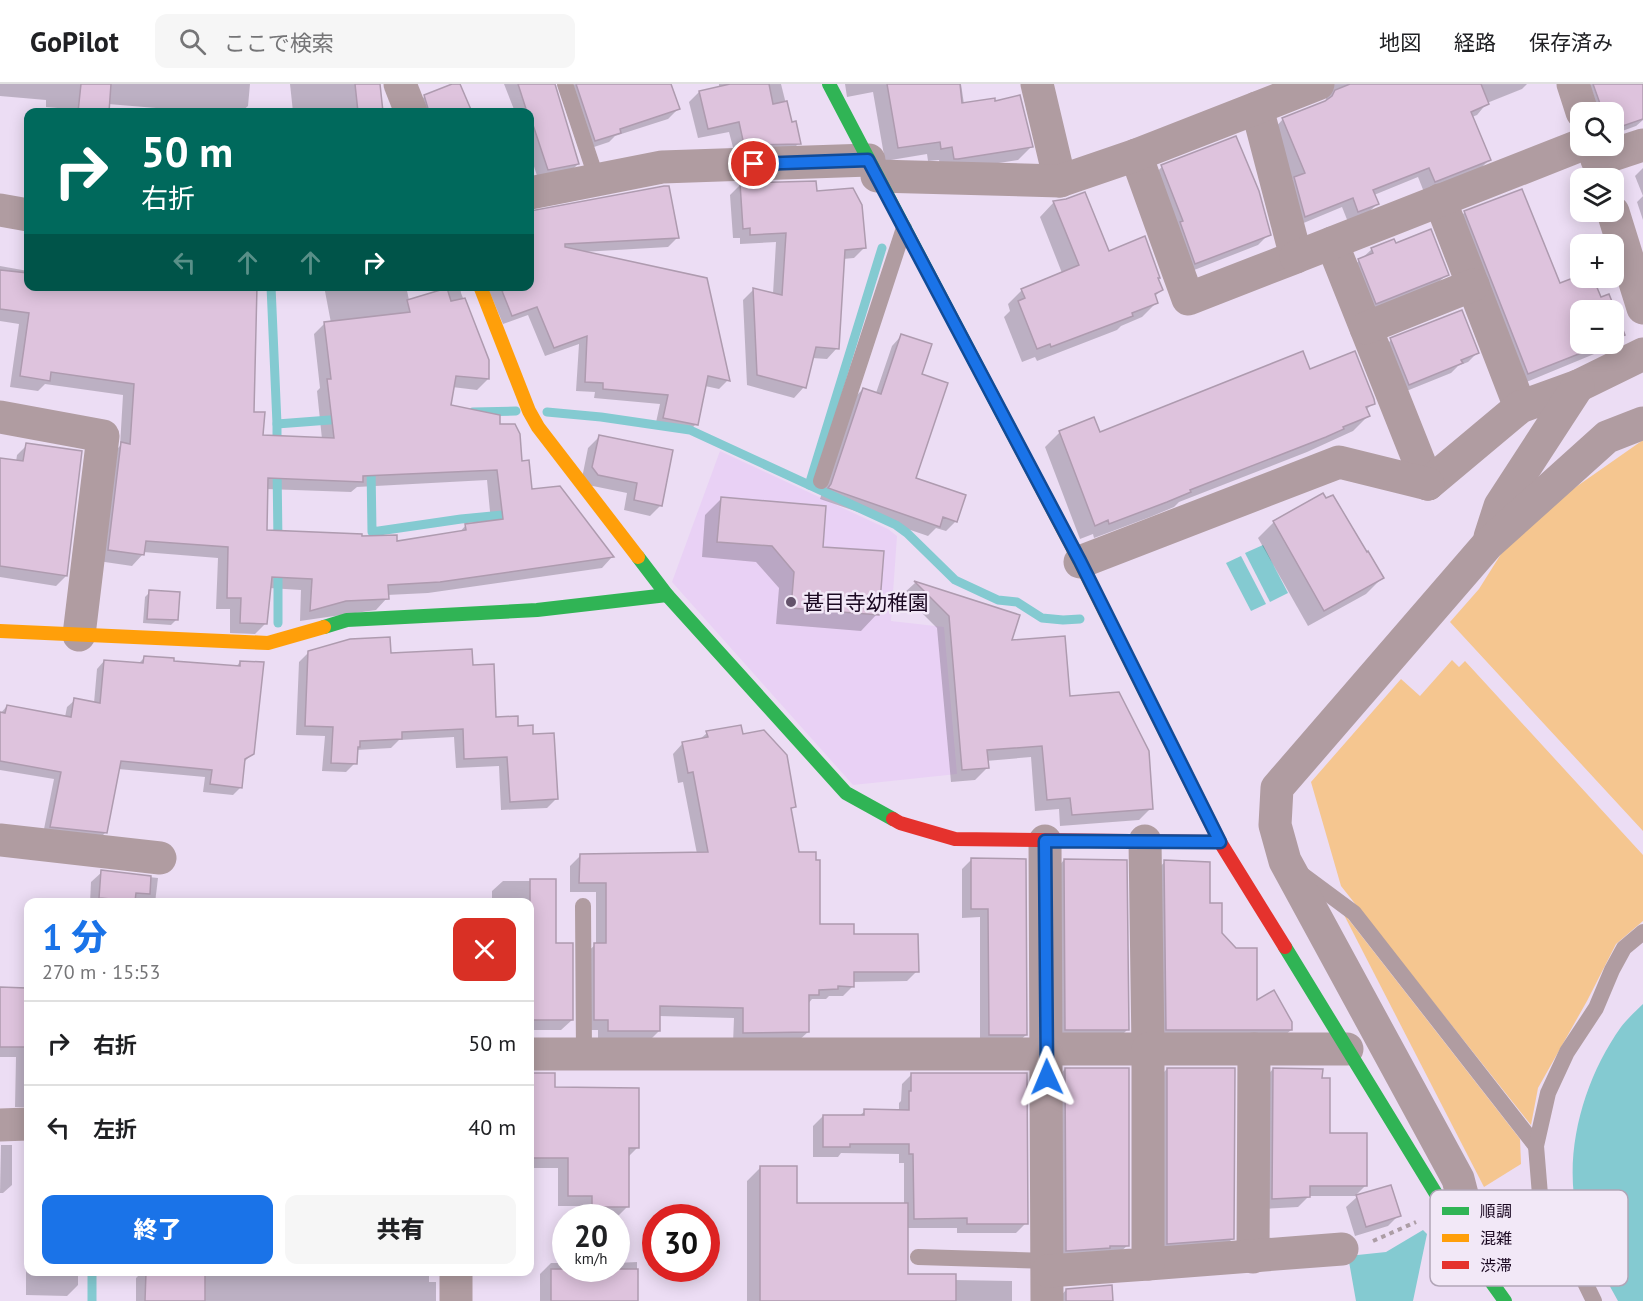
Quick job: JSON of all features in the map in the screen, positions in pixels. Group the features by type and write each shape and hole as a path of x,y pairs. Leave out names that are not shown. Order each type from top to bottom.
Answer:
{"street":[{"path":"400,84 409,108"},
{"path":"829,84 1080,561 1220,842 1434,1190"},
{"path":"1037,84 1060,181"},
{"path":"534,192 662,167 873,168 1060,181 1136,155 1318,84"},
{"path":"1572,84 1578,102"},
{"path":"1257,108 1296,257"},
{"path":"1136,155 1188,299 1440,200 1643,145"},
{"path":"1440,200 1520,407"},
{"path":"0,210 24,214"},
{"path":"1616,222 1643,308"},
{"path":"1332,243 1428,484"},
{"path":"1366,328 1473,285"},
{"path":"482,291 529,411 538,427 668,594 846,793 900,823 955,839 1220,842"},
{"path":"1428,484 1520,407 1578,386 1643,354"},
{"path":"1488,544 1500,507 1578,386"},
{"path":"0,417 103,436 78,635"},
{"path":"1461,1190 1458,1179 1285,861 1275,825 1277,788 1488,544 1607,437 1643,423"},
{"path":"1080,561 1339,462 1428,484"},
{"path":"0,631 267,643 347,620 537,610 668,594"},
{"path":"0,840 160,858"},
{"path":"1045,841 1048,1277 1148,1264 1342,1249"},
{"path":"1145,842 1148,1264"},
{"path":"1253,1257 1254,1049"},
{"path":"534,1054 1347,1049"},
{"path":"0,1125 24,1124"},
{"path":"456,1276 456,1301"},
{"path":"1494,1286 1505,1301"}],"lane":[{"path":"565,84 597,180"},
{"path":"820,481 904,227"},
{"path":"1285,861 1354,913 1536,1146"},
{"path":"584,906 584,1054"},
{"path":"1540,1190 1536,1146 1548,1093 1567,1052 1596,1008 1624,948 1643,932"},
{"path":"918,1257 1048,1277"},
{"path":"1587,1286 1594,1301"}],"path":[{"path":"1342,1249 1378,1239 1416,1222"}],"shaded area":[{"path":"1643,440 1643,831 1450,622 1479,589 1501,554 1563,496"},
{"name":"甚目寺幼稚園","path":"720,451 888,529 897,536 891,621 944,627 957,774 853,785 672,582"},
{"path":"1263,545 1288,593 1270,602 1245,553"},
{"path":"1241,556 1266,604 1251,611 1226,563"},
{"path":"1452,660 1459,667 1465,661 1643,855 1643,921 1616,944 1538,1088 1531,1125 1341,886 1311,782 1401,679 1420,696"},
{"path":"1342,911 1520,1139 1521,1164 1484,1187"},
{"path":"1643,1004 1643,1301 1618,1301 1610,1286 1628,1286 1628,1190 1573,1190 1575,1141 1587,1092 1608,1047 1629,1018"},
{"path":"1423,1230 1427,1234 1413,1301 1356,1301 1348,1256 1386,1252"}],"building":[{"path":"81,84 111,84 109,108 78,108"},
{"path":"355,84 380,84 383,108 358,108"},
{"path":"452,84 460,84 470,108 428,108 424,95"},
{"path":"518,84 555,84 579,164 548,170 534,128 534,108 526,108"},
{"path":"576,84 671,84 680,109 620,129 621,133 595,141"},
{"path":"730,84 769,84 773,104 787,101 792,122 796,121 801,144 744,145 739,122 708,129 699,91"},
{"path":"887,84 960,84 962,103 995,98 995,101 1020,95 1033,147 958,159 954,159 952,147 941,149 940,142 898,148"},
{"path":"1350,84 1481,84 1489,104 1471,112 1491,160 1435,182 1429,168 1373,190 1379,204 1358,212 1353,198 1305,217 1294,177 1305,173 1282,118 1325,101 1332,96 1335,90"},
{"path":"1593,84 1643,84 1643,119 1624,126 1624,102 1599,102"},
{"path":"1236,136 1259,191 1271,235 1195,264 1180,222 1183,221 1161,165"},
{"path":"816,181 817,191 853,188 862,205 866,248 845,250 839,349 816,347 806,388 757,375 753,288 782,295 786,233 750,235 750,228 743,229 740,183"},
{"path":"669,186 679,238 565,244 565,247 707,278 730,381 708,376 698,425 663,418 668,395 603,389 603,383 585,382 587,336 554,348 537,307 512,316 502,291 534,291 534,210"},
{"path":"1522,189 1560,283 1570,279 1570,288 1597,288 1601,297 1609,294 1611,300 1570,300 1570,354 1579,354 1528,374 1464,211"},
{"path":"1085,192 1109,251 1145,236 1163,290 1155,294 1158,303 1132,313 1133,316 1051,347 1050,344 1037,349 1018,301 1025,298 1021,289 1079,265 1053,201"},
{"path":"1431,229 1449,275 1376,304 1358,259 1373,253 1371,248 1394,239 1396,243"},
{"path":"0,270 24,273 24,291 257,291 254,412 265,412 263,435 334,438 327,379 331,379 324,322 410,312 407,300 437,291 448,291 451,301 465,298 489,360 489,379 456,376 451,405 500,415 500,424 515,424 520,434 522,461 529,460 532,489 560,486 614,557 440,582 388,585 389,599 346,601 310,611 312,579 272,577 267,624 240,623 241,598 227,598 228,547 146,541 144,555 108,550 121,442 130,444 134,384 51,372 50,381 20,376 29,313 0,309","holes":["497,470 503,519 465,524 466,530 397,541 397,535 362,536 362,534 267,530 268,478 363,482 363,476"]},
{"path":"1462,310 1479,353 1461,360 1463,363 1409,385 1390,338"},
{"path":"901,334 932,344 922,374 948,383 916,478 966,495 957,522 943,517 940,527 828,488 863,388 881,394"},
{"path":"1303,351 1310,369 1355,351 1374,399 1375,404 1366,407 1370,416 1326,437 1190,490 1191,492 1167,502 1109,524 1108,520 1095,526 1059,431 1094,417 1100,432"},
{"path":"599,435 673,450 662,506 634,500 637,483 598,475 592,467"},
{"path":"26,443 82,451 67,576 0,566 0,458 23,461"},
{"path":"1323,493 1326,498 1333,495 1384,578 1324,611 1273,521"},
{"path":"721,497 826,506 823,547 884,551 879,615 791,608 794,572 772,546 717,542"},
{"path":"914,581 1020,615 1012,640 1065,636 1070,696 1119,692 1149,751 1153,809 1072,815 1070,798 1047,800 1042,746 987,750 989,768 962,770 949,616"},
{"path":"149,590 180,592 178,620 147,619"},
{"path":"390,637 391,653 472,649 473,665 494,664 496,717 518,716 518,726 533,725 533,734 554,733 558,799 510,802 507,757 464,759 463,729 402,732 402,739 360,741 357,764 331,763 333,727 305,726 308,651 350,639"},
{"path":"144,656 174,658 174,661 240,666 240,661 264,662 254,754 245,759 242,788 210,784 212,770 121,761 107,833 50,827 61,772 0,761 0,712 5,713 7,705 71,717 74,698 100,703 104,660 143,663"},
{"path":"741,725 743,734 764,730 787,755 796,807 791,808 799,852 816,852 816,860 820,860 820,924 854,924 854,934 918,934 919,972 854,972 854,987 838,986 838,989 819,990 819,995 809,995 809,1032 743,1033 743,1008 660,1006 660,1031 608,1031 608,1020 594,1020 594,943 606,943 606,883 579,883 580,854 708,852 693,772 688,773 682,742 708,737 706,731"},
{"path":"971,858 1026,859 1027,1035 989,1035 988,909 971,909"},
{"path":"1064,859 1127,860 1129,1030 1065,1030"},
{"path":"1164,860 1210,862 1210,903 1222,903 1222,933 1236,948 1257,948 1257,1000 1274,990 1292,1022 1292,1030 1166,1030"},
{"path":"101,870 151,876 150,894 136,893 135,898 99,898"},
{"path":"530,879 556,879 556,943 573,943 573,1020 534,1020 534,898 530,898"},
{"path":"0,987 24,988 24,1047 0,1047"},
{"path":"1065,1068 1129,1068 1129,1246 1066,1251"},
{"path":"1167,1068 1235,1068 1234,1239 1167,1244"},
{"path":"1273,1068 1323,1069 1322,1078 1330,1078 1330,1133 1367,1133 1367,1186 1310,1186 1310,1197 1272,1199"},
{"path":"534,1073 555,1073 555,1087 639,1088 639,1148 629,1148 629,1204 592,1204 592,1196 568,1196 568,1158 534,1158"},
{"path":"911,1073 1027,1073 1028,1224 967,1224 967,1218 914,1219 913,1154 909,1154 909,1144 850,1144 850,1147 823,1147 823,1115 864,1115 864,1109 909,1110"},
{"path":"760,1166 797,1166 797,1203 908,1203 908,1274 956,1274 956,1301 760,1301"},
{"path":"1391,1185 1401,1216 1366,1227 1356,1195"},
{"path":"551,1269 552,1282 630,1282 630,1269 638,1269 638,1301 551,1301"},
{"path":"146,1276 205,1276 205,1301 145,1301"},
{"path":"1112,1285 1113,1301 1066,1301 1066,1289"}],"waterway":[{"path":"809,485 882,248"},
{"path":"271,291 277,424"},
{"path":"473,412 516,411"},
{"path":"547,412 690,430 896,525 955,580 998,600 1017,602 1042,618 1080,619"},
{"path":"277,446 277,424 343,419"},
{"path":"277,466 278,542"},
{"path":"371,466 372,532 514,514"},
{"path":"278,565 278,623"},
{"path":"92,1276 92,1301"}],"traffic: fast":[{"path":"829,84 1009,427"},
{"path":"638,557 667,595 846,793 893,819"},
{"path":"324,627 347,620 537,610 667,595"},
{"path":"1285,947 1434,1190"},
{"path":"1494,1286 1505,1301"}],"traffic: slow":[{"path":"482,291 529,411 538,427 638,557"},
{"path":"1009,427 1080,562 1173,748"},
{"path":"0,631 268,643 324,627"}],"traffic: jam":[{"path":"1173,748 1220,842 1285,947"},
{"path":"893,819 955,839 1220,842"}],"place":[{"name":"甚目寺幼稚園","path":"791,602"}],"route":[{"path":"754,164 868,160 1080,561 1220,842 1045,841 1047,1077"}]}
